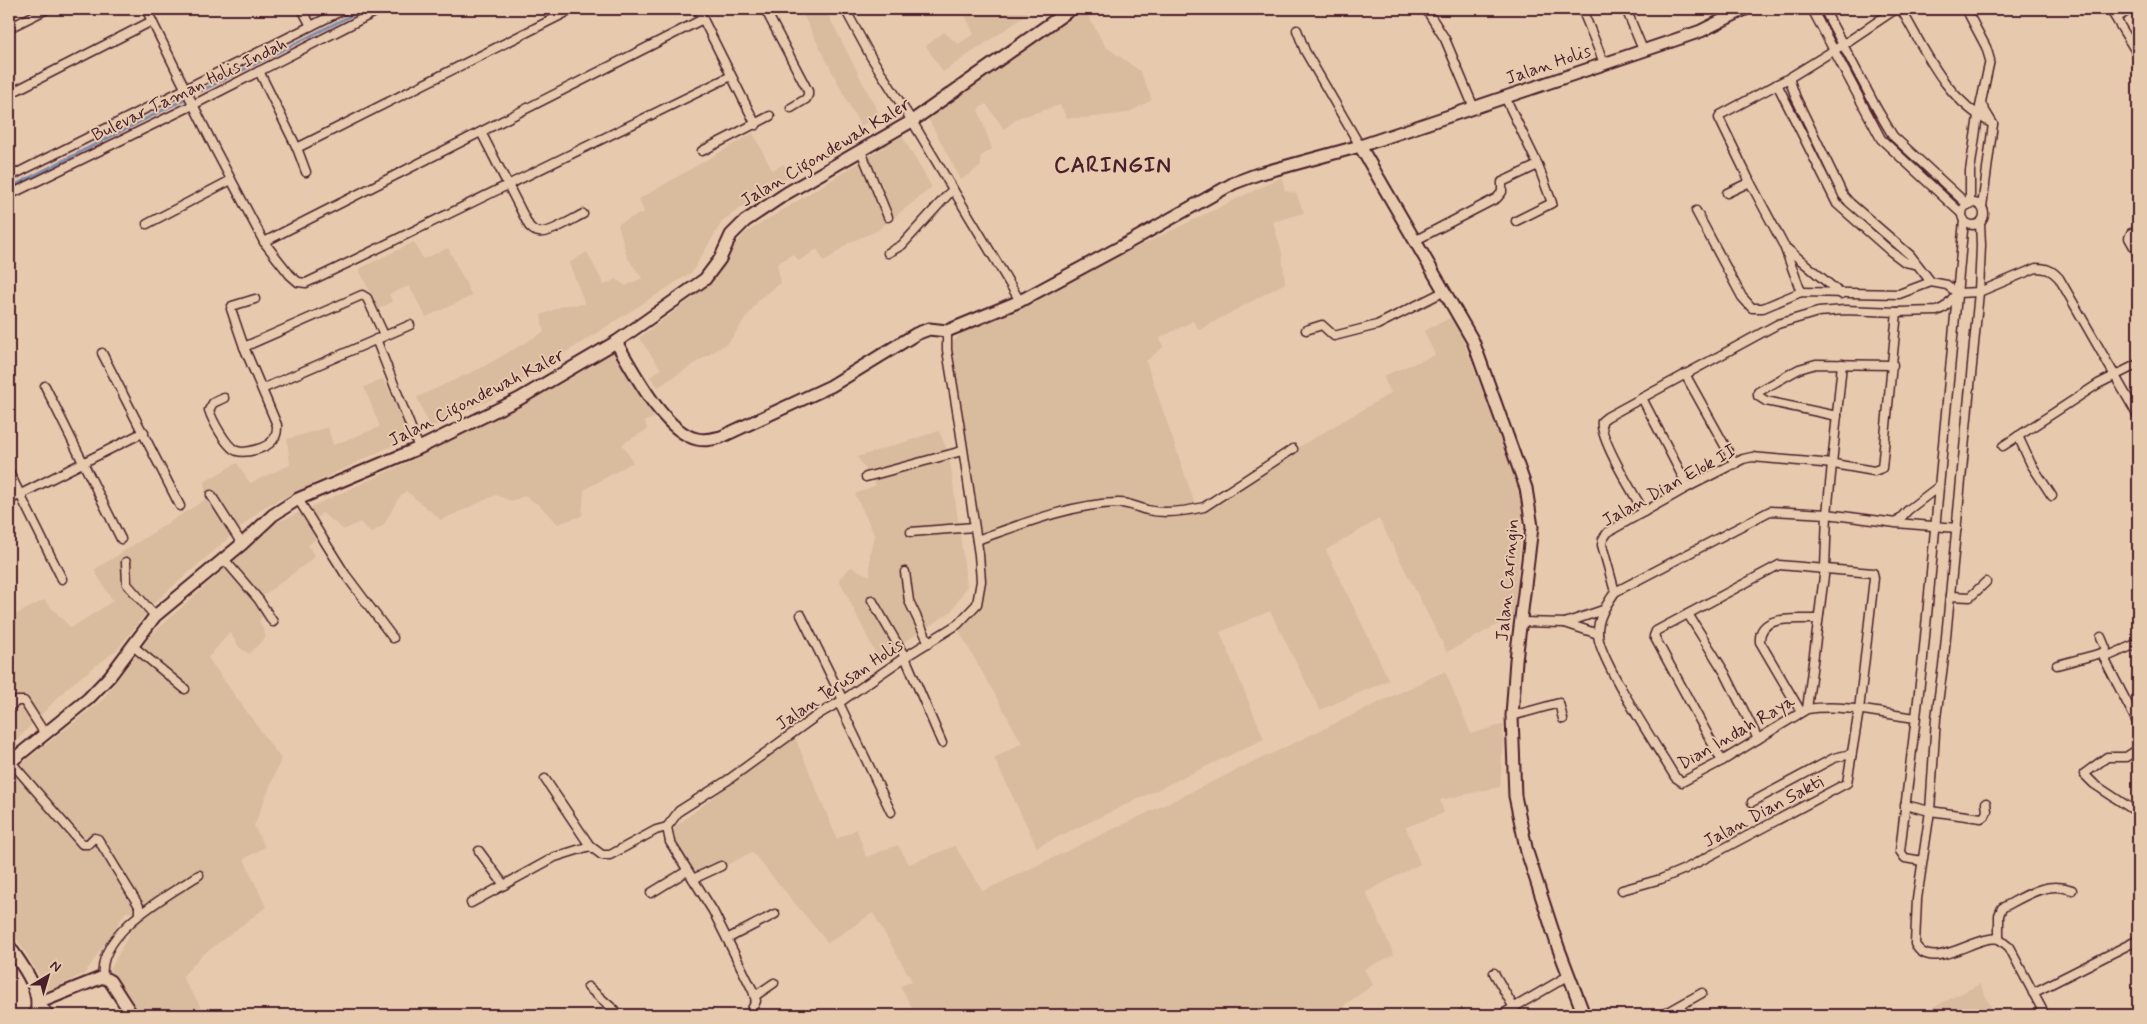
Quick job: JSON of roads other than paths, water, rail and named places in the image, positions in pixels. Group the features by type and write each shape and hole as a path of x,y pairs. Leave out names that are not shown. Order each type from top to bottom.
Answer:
{"main road":[{"name":"Jalan Cigondewah Kaler","path":"10,762 88,698 110,676 155,616 242,544 273,515 298,499 420,448 537,390 616,342 704,279 720,258 731,235 744,222 787,193 912,121 1071,9"},
{"name":"Jalan Holis","path":"947,331 1020,300 1124,245 1234,183 1258,174 1360,146 1474,108 1701,30 1745,9"},
{"name":"Jalan Caringin","path":"1360,146 1416,240 1475,346 1526,488 1532,517 1532,544 1521,622 1512,716 1515,796 1522,830 1568,976 1584,1015"},
{"path":"616,342 650,399 664,415 685,434 696,439 709,440 721,437 831,386 916,334 929,329 947,331"},
{"path":"9,946 36,992 38,1003 36,1015"},
{"path":"38,1003 103,977 110,981 132,1015"}],"street":[{"path":"9,28 47,9"},
{"path":"146,9 264,242 290,275 298,282 306,282 731,76"},
{"path":"302,9 311,26"},
{"name":"Bulevar Taman Holis Indah","path":"9,177 345,9"},
{"name":"Bulevar Taman Holis Indah","path":"9,195 381,9"},
{"path":"297,148 573,9"},
{"path":"698,9 756,125"},
{"path":"765,9 808,91 806,99 791,108"},
{"path":"845,9 873,61 912,121 1020,300"},
{"path":"1426,9 1445,39 1474,108"},
{"path":"1582,9 1604,63"},
{"path":"1626,9 1643,50"},
{"path":"1812,9 1881,139 1963,217 1968,224 1974,226 1980,223 1984,216 1982,207 1993,124 1981,104"},
{"path":"1824,9 1893,136 1969,204 1977,204 1982,207"},
{"path":"1801,292 1784,246 1750,182 1720,115 1789,78 1896,9"},
{"path":"1901,9 1944,83 1955,96 1978,116 1993,124"},
{"path":"1922,861 1905,858 1900,853 1923,658 1963,217 1969,204 1970,171 1989,56 1966,9"},
{"path":"2110,9 2138,56"},
{"path":"2116,18 2131,9"},
{"path":"264,242 703,19"},
{"path":"9,94 152,21"},
{"path":"1297,30 1305,51 1360,146"},
{"path":"259,71 297,148 306,172"},
{"path":"1789,78 1802,110 1843,195 1910,255 1915,264 1931,282"},
{"path":"1777,84 1831,196 1843,210 1900,258 1905,262 1915,264"},
{"path":"1505,97 1538,165 1552,203 1516,221"},
{"path":"1792,115 1802,110"},
{"path":"702,151 756,125 770,116"},
{"path":"481,132 529,226 535,232 548,231 583,214"},
{"path":"861,151 888,217"},
{"path":"1416,240 1497,198 1502,192 1502,182 1538,165"},
{"path":"147,224 231,180"},
{"path":"1727,193 1750,182"},
{"path":"888,253 902,245 953,189"},
{"path":"1843,210 1850,203"},
{"path":"1696,211 1748,306 1759,309 1801,292 1899,294 1931,282 1947,285 1956,293 1980,292 2036,268 2052,271 2059,278 2138,416"},
{"path":"1980,223 1982,245 1980,292 1936,718 1930,811 1917,899 1915,938 1917,949 1929,954 1944,954 1960,950 1985,939 1999,939 2008,947 2045,1015"},
{"path":"2138,231 2130,235 2130,240 2138,254"},
{"path":"1784,246 1841,294"},
{"path":"1306,330 1322,325 1334,336 1366,329 1394,318 1445,291"},
{"path":"1644,512 1611,452 1601,425 1607,417 1765,330 1798,317 1818,312 1845,310 1937,311 1945,307 1956,293"},
{"path":"244,347 362,295 367,298 384,335"},
{"path":"224,398 210,406 210,415 230,446 237,451 251,451 269,444 277,433 277,425 244,347 231,307 255,299"},
{"path":"1837,416 1766,401 1758,396 1761,388 1798,369 1816,364 1893,365 1897,312"},
{"path":"262,390 410,325"},
{"name":"Jalan Terusan Holis","path":"666,827 679,811 728,780 818,714 841,701 905,657 958,624 977,604 981,581 977,540 946,350 947,331"},
{"path":"376,339 420,448"},
{"path":"102,353 144,432 180,506"},
{"path":"1804,711 1824,568 1842,364"},
{"path":"2003,446 2098,384 2138,364"},
{"name":"Jalan Dian Elok II","path":"1615,592 1602,545 1603,539 1608,532 1688,487 1735,464 1752,457 1834,464 1874,471 1882,468 1893,365"},
{"path":"1685,374 1735,464"},
{"path":"45,386 121,540"},
{"path":"1642,398 1688,487"},
{"path":"9,500 144,432"},
{"path":"2018,436 2031,464 2052,496"},
{"path":"977,540 1083,507 1109,503 1128,503 1154,511 1190,510 1204,507 1293,450"},
{"path":"866,477 962,451"},
{"path":"9,472 62,579"},
{"path":"1896,523 1908,510 1938,487"},
{"path":"211,495 242,544"},
{"path":"298,499 345,574 393,638"},
{"path":"1521,622 1565,623 1598,634 1603,610 1615,592 1765,513 1775,510 1957,528"},
{"path":"911,532 974,527"},
{"path":"224,559 259,600 273,622"},
{"path":"126,562 127,584 155,616"},
{"path":"1722,761 1654,636 1657,630 1776,566 1824,568"},
{"name":"Jalan Dian Sakti","path":"1622,890 1662,879 1685,870 1843,786 1848,780 1859,710 1874,578 1871,571 1824,568"},
{"path":"905,572 909,601 929,643"},
{"path":"1950,596 1970,596 1986,582"},
{"path":"872,600 905,657 942,743"},
{"path":"1565,623 1603,610"},
{"path":"1688,614 1725,673 1758,739"},
{"path":"801,615 891,812"},
{"path":"1804,711 1760,642 1760,634 1763,628 1770,622 1818,619"},
{"name":"Dian Indah Raya","path":"1598,634 1605,657 1679,780 1685,781 1722,761 1804,711 1822,707 1915,718"},
{"path":"2101,637 2106,649 2103,656"},
{"path":"2057,665 2103,656 2138,644"},
{"path":"133,646 185,689"},
{"path":"2103,656 2138,724"},
{"path":"9,707 17,701 24,701 45,734"},
{"path":"1512,716 1559,703 1563,719"},
{"path":"2138,749 2126,757 2107,757 2084,774 2094,784 2138,813"},
{"path":"1752,802 1834,758 1851,754"},
{"path":"10,762 82,844 88,844 94,838 98,839 139,906 139,914"},
{"path":"545,779 590,846 602,855 610,855 656,830 666,827 668,839 713,911 754,996 755,1004 749,1015"},
{"path":"1905,805 1930,811 1981,818 1987,812 1986,803"},
{"path":"471,903 555,857 590,846"},
{"path":"479,851 504,885"},
{"path":"693,880 721,866"},
{"path":"651,893 687,871"},
{"path":"103,977 101,966 115,938 139,914 199,875"},
{"path":"1999,939 1999,915 2002,908 2047,887 2059,886 2072,890"},
{"path":"727,939 775,914"},
{"path":"2034,992 2138,940"},
{"path":"1494,973 1514,1008"},
{"path":"1501,1015 1568,976"},
{"path":"754,996 774,983"},
{"path":"588,987 620,1015"},
{"path":"1663,1015 1702,993"},
{"path":"38,1003 51,1015"}],"waterway":[{"path":"201,91 364,9"},
{"path":"9,188 185,99"}],"district":[{"name":"CARINGIN","path":"1113,164"}]}
